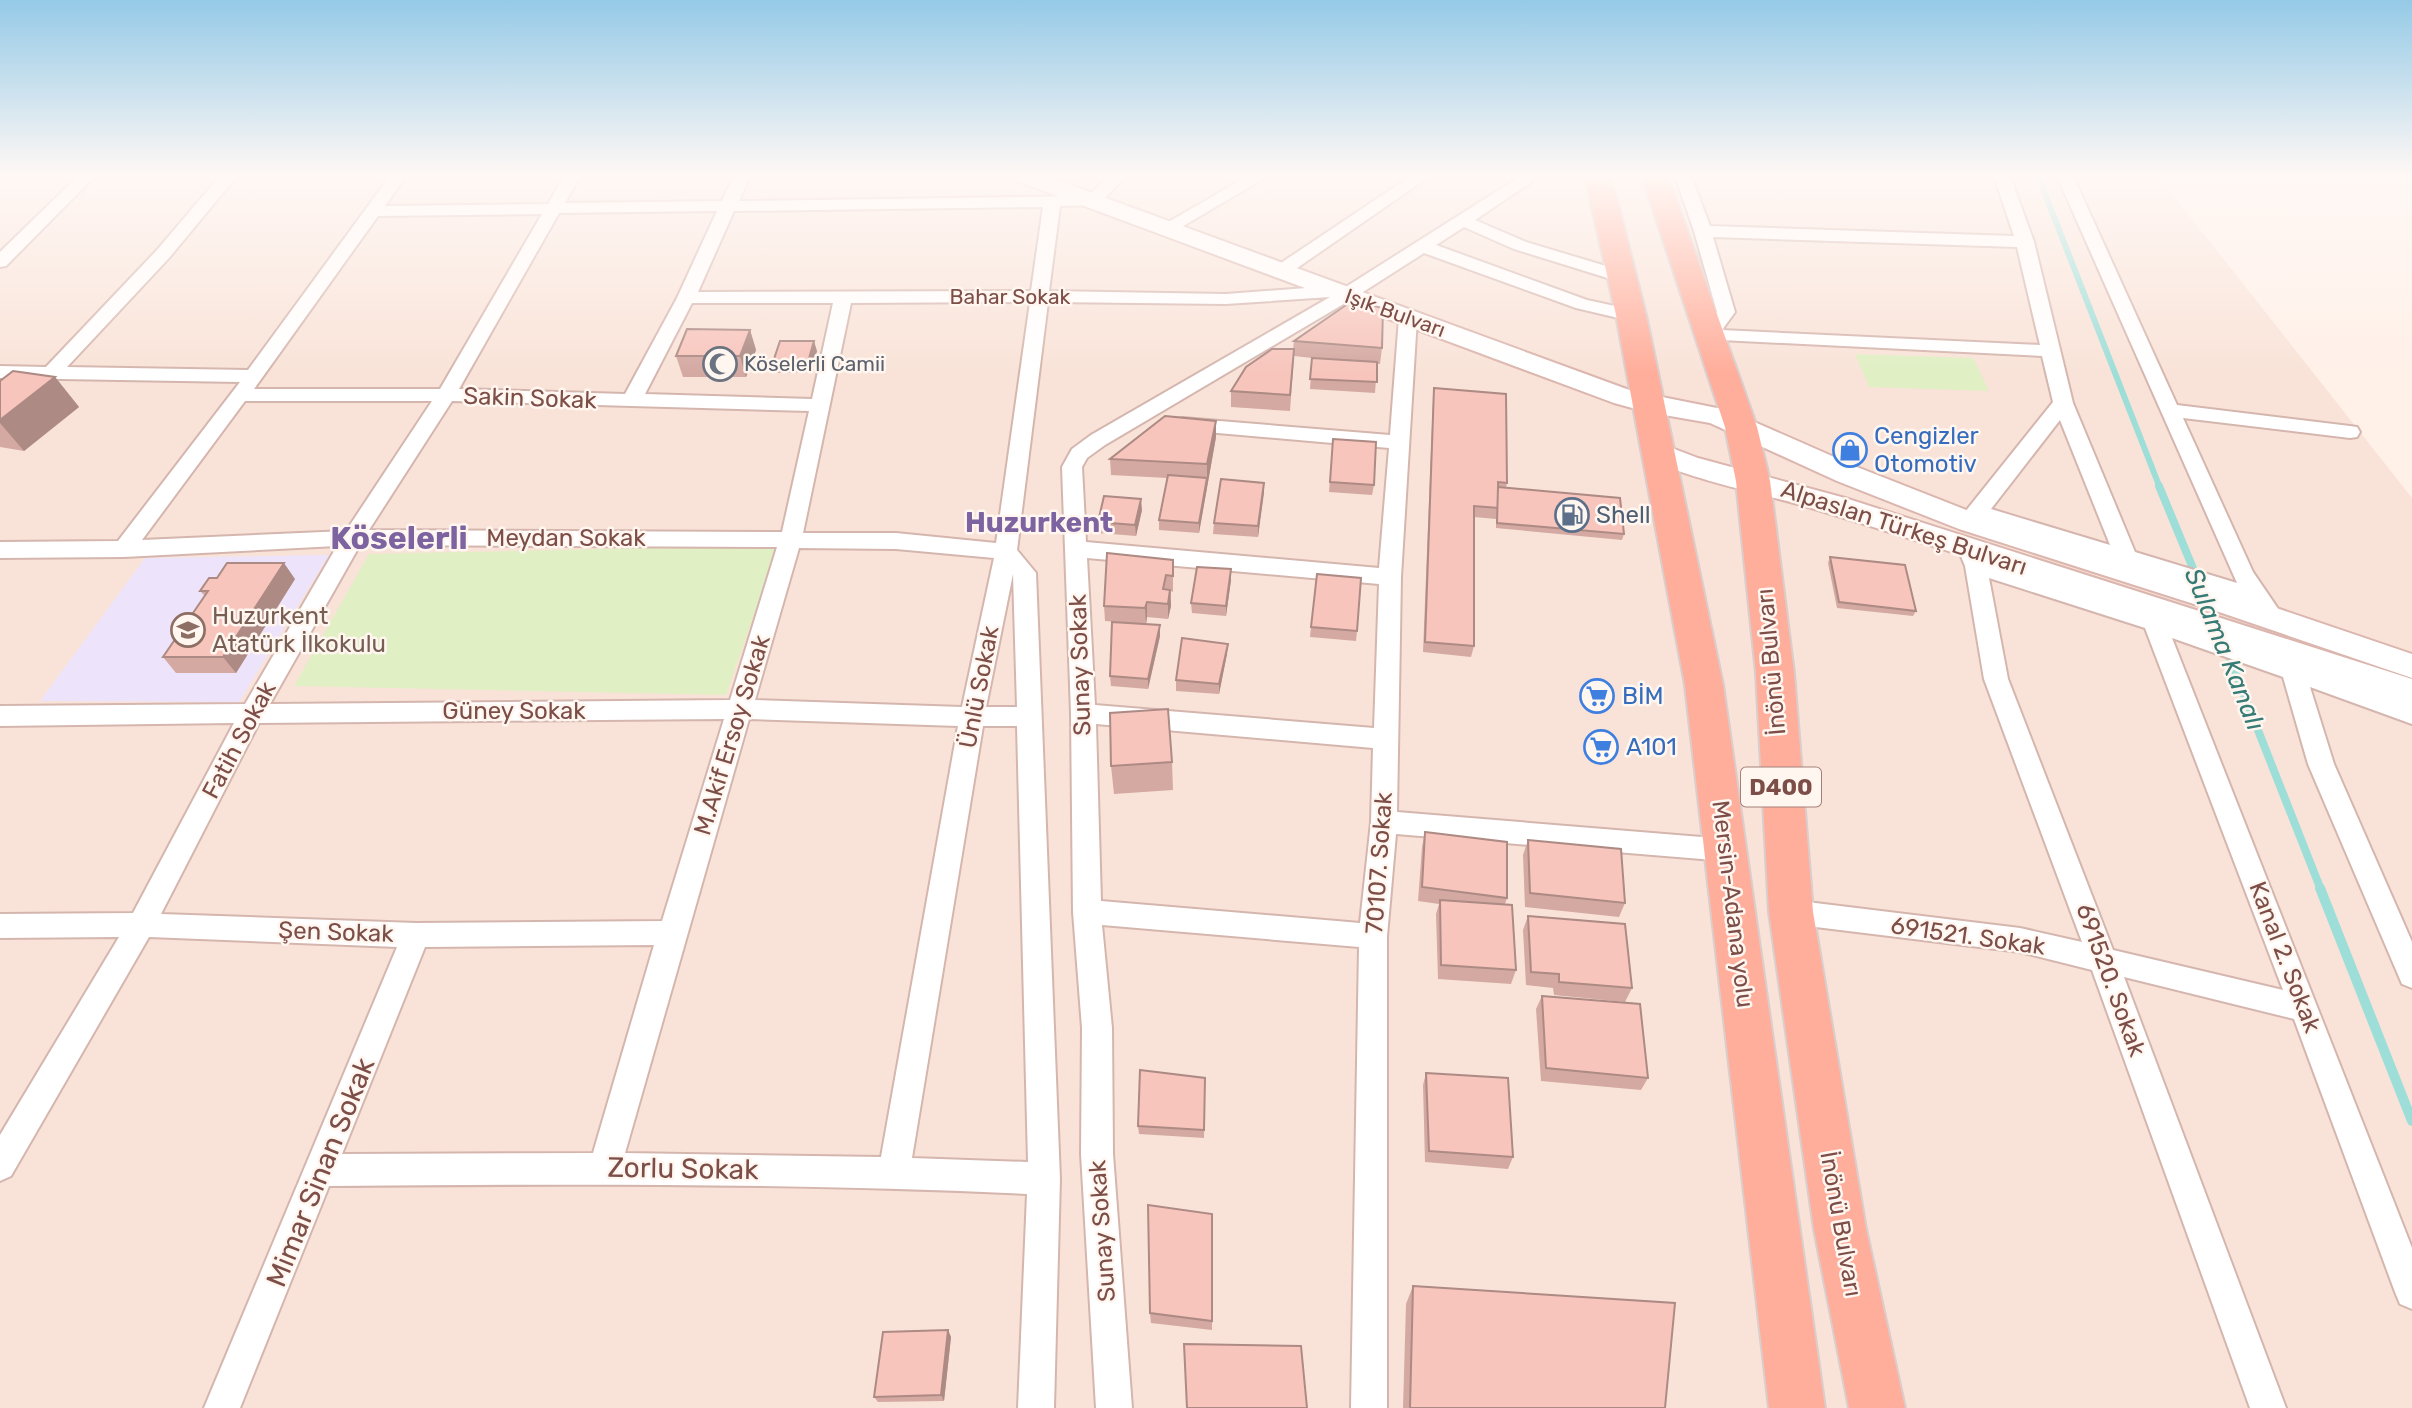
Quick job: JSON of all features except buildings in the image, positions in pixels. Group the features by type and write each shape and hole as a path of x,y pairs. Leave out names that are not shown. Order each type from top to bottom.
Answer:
{"highway":[{"name":"D400","path":"1611,242 1630,315 1647,404"},
{"name":"İnönü Bulvarı","path":"1677,242 1741,427 1753,481 1775,673 1791,912 1840,1229 1877,1408"},
{"name":"Mersin-Adana yolu","path":"1647,404 1704,685 1797,1408"}],"main road":[{"name":"Işık Bulvarı","path":"1201,242 1647,404"},
{"name":"Alpaslan Türkeş Bulvarı","path":"1647,404 1717,416 1847,474 1973,537"},
{"name":"Alpaslan Türkeş Bulvarı","path":"1656,451 1689,465 1973,537 2160,602"},
{"path":"2160,602 2255,607 2412,666"},
{"path":"2160,602 2296,663 2412,692"}],"street":[{"path":"0,262 21,242"},
{"path":"51,373 173,242"},
{"path":"124,549 352,242"},
{"name":"Fatih Sokak","path":"0,1165 141,925 252,713 354,538 446,395 535,242"},
{"path":"632,400 713,242"},
{"name":"Ünlü Sokak","path":"894,1171 972,717 1006,552 1047,242"},
{"path":"1281,271 1324,242"},
{"name":"Sunay Sokak","path":"1114,1408 1097,1154 1097,1028 1087,912 1083,713 1072,467 1079,454 1098,440 1136,420 1340,293 1429,242"},
{"path":"1513,242 1563,260 1620,276"},
{"path":"1706,242 1726,312 1708,335"},
{"path":"2016,242 2025,242 2063,403 2126,558 2160,602 2250,657 2296,663 2412,714"},
{"path":"2093,242 2243,574 2255,607"},
{"path":"1422,246 1582,304 1630,315"},
{"name":"Bahar Sokak","path":"686,298 1040,296 1226,299 1340,293"},
{"name":"M.Akif Ersoy Sokak","path":"605,1167 672,933 791,539 843,299"},
{"name":"70107. Sokak","path":"1369,1408 1373,936 1384,822 1390,577 1408,318"},
{"path":"1708,335 2051,351"},
{"path":"0,372 254,376"},
{"name":"Sakin Sokak","path":"240,395 446,395 819,405"},
{"path":"2063,403 1973,537 2126,558"},
{"path":"2169,410 2350,432"},
{"path":"1136,420 1398,442"},
{"name":"691520. Sokak","path":"1973,537 1996,679 2104,960 2268,1408"},
{"name":"Meydan Sokak","path":"0,550 124,549 354,538 896,541 1006,552"},
{"path":"1076,549 1390,577"},
{"path":"1006,552 1025,573 1044,1179 1036,1408"},
{"path":"2160,602 2208,582 2255,607"},
{"name":"Kanal 2. Sokak","path":"2160,602 2305,1008 2412,1293"},
{"path":"2296,663 2321,764 2411,970"},
{"name":"Güney Sokak","path":"0,716 741,709 972,717 1028,716"},
{"path":"1083,713 1387,739"},
{"path":"1384,822 1726,850"},
{"path":"1087,912 1373,936"},
{"name":"691521. Sokak","path":"1791,912 2020,940 2305,1008"},
{"name":"Şen Sokak","path":"0,926 141,925 416,935 672,933"},
{"name":"Mimar Sinan Sokak","path":"222,1408 416,935"},
{"name":"Zorlu Sokak","path":"321,1170 605,1167 894,1171 1044,1179"}],"shaded area":[{"path":"0,242 2210,242 2412,498 2412,1408 0,1408"},
{"name":"Huzurkent Atatürk İlkokulu","path":"329,555 239,702 40,701 145,558"}],"green space":[{"path":"1855,354 1973,358 1989,391 1869,387"},
{"path":"778,545 726,695 294,686 369,554"}],"waterway":[{"name":"Sulama Kanalı","path":"2064,242 2160,488"},
{"name":"Sulama Kanalı","path":"2159,486 2197,578"},
{"name":"Sulama Kanalı","path":"2226,649 2321,890"},
{"name":"Sulama Kanalı","path":"2320,888 2412,1121"}],"place":[{"name":"Köselerli Camii","path":"720,364"},
{"name":"Cengizler Otomotiv","path":"1850,450"},
{"name":"Shell","path":"1572,515"},
{"name":"Huzurkent Atatürk İlkokulu","path":"188,630"},
{"name":"BİM","path":"1597,696"},
{"name":"A101","path":"1601,747"}],"district":[{"name":"Huzurkent","path":"1039,522"},
{"name":"Köselerli","path":"399,538"}]}
